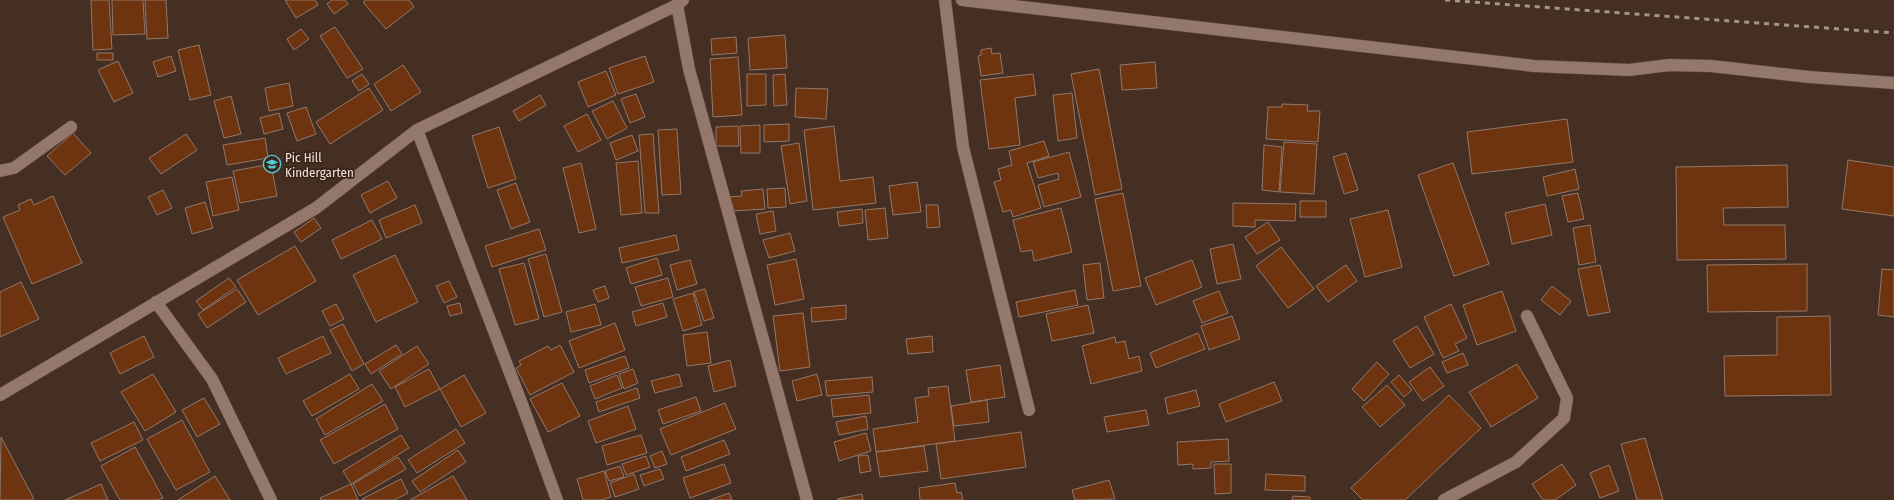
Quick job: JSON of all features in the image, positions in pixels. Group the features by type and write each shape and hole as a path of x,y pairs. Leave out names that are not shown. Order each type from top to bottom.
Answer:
{"street":[{"path":"945,0 963,147 1029,410"},
{"path":"962,0 1534,66 1628,70 1669,65 1711,66 1809,77 1894,83"},
{"path":"0,395 316,208 417,130 680,2 689,69 807,500"},
{"path":"0,171 14,168 71,127"},
{"path":"417,130 557,500"},
{"path":"156,302 212,379 271,500"},
{"path":"1444,500 1516,462 1564,418 1567,398 1528,316"}],"building":[{"path":"91,0 109,0 112,49 93,50"},
{"path":"112,0 143,0 145,34 113,35"},
{"path":"145,0 166,0 168,38 147,39"},
{"path":"285,0 315,0 318,5 296,18"},
{"path":"332,0 345,0 348,4 334,14 327,4"},
{"path":"366,0 409,0 414,7 386,29 363,2"},
{"path":"335,27 363,69 347,78 320,36"},
{"path":"301,29 309,39 294,50 287,39"},
{"path":"785,35 787,68 750,70 748,38"},
{"path":"736,37 737,53 712,55 711,39"},
{"path":"199,45 211,95 190,100 178,50"},
{"path":"991,48 992,54 1000,53 1003,73 981,76 978,56 981,55 981,50"},
{"path":"97,53 113,53 113,60 97,60"},
{"path":"171,56 176,71 158,77 153,62"},
{"path":"645,56 654,82 618,94 609,68"},
{"path":"738,57 742,115 713,117 710,59"},
{"path":"118,61 133,93 114,102 98,70"},
{"path":"1155,62 1157,88 1122,90 1120,65"},
{"path":"403,65 421,92 391,111 374,84"},
{"path":"1099,69 1122,189 1095,195 1071,74"},
{"path":"606,71 616,95 588,107 578,82"},
{"path":"362,74 369,84 359,91 352,81"},
{"path":"747,74 766,74 766,105 747,106"},
{"path":"785,74 787,105 774,106 773,75"},
{"path":"1033,74 1036,95 1015,98 1020,145 989,149 980,80"},
{"path":"289,83 293,106 269,111 265,88"},
{"path":"369,88 383,110 330,144 316,122"},
{"path":"796,88 828,89 826,119 795,117"},
{"path":"1072,93 1077,138 1058,141 1053,95"},
{"path":"636,94 645,117 630,123 621,99"},
{"path":"540,95 546,105 519,121 513,111"},
{"path":"231,96 241,134 224,138 214,101"},
{"path":"613,101 627,128 607,139 592,111"},
{"path":"1282,104 1308,105 1307,111 1320,111 1318,142 1266,139 1268,107 1282,107"},
{"path":"306,107 316,134 297,141 287,113"},
{"path":"279,113 283,129 264,134 260,118"},
{"path":"587,114 601,140 578,152 564,126"},
{"path":"1567,119 1573,162 1472,174 1467,132"},
{"path":"789,124 789,141 764,142 764,125"},
{"path":"760,125 760,153 741,153 740,126"},
{"path":"738,126 739,146 716,146 716,127"},
{"path":"834,126 840,181 873,177 876,203 813,210 804,130"},
{"path":"499,127 516,179 488,188 472,136"},
{"path":"677,129 681,194 662,195 658,130"},
{"path":"73,133 91,153 65,175 47,156"},
{"path":"186,134 197,150 161,174 149,158"},
{"path":"653,134 659,213 645,213 639,135"},
{"path":"632,135 638,151 616,160 610,143"},
{"path":"265,138 268,158 227,165 223,145"},
{"path":"1044,141 1049,156 1027,163 1041,208 1013,217 1011,210 1003,212 994,182 1001,180 998,169 1012,165 1009,151"},
{"path":"1284,142 1317,144 1314,194 1280,192"},
{"path":"799,143 807,201 790,204 781,146"},
{"path":"1264,145 1282,147 1279,192 1262,190"},
{"path":"1069,152 1081,197 1044,207 1038,185 1059,179 1058,173 1038,178 1033,162"},
{"path":"1346,153 1358,190 1344,194 1333,157"},
{"path":"1848,160 1894,167 1894,216 1842,209"},
{"path":"638,161 642,213 621,215 616,163"},
{"path":"581,163 596,229 579,233 563,168"},
{"path":"1453,163 1489,264 1454,276 1418,175"},
{"path":"271,164 277,196 240,203 233,171"},
{"path":"1787,165 1788,207 1723,208 1724,225 1785,225 1786,259 1677,260 1676,167"},
{"path":"1575,169 1579,189 1547,196 1543,177"},
{"path":"232,177 239,210 213,216 206,182"},
{"path":"388,181 397,198 370,213 361,195"},
{"path":"917,182 921,212 893,215 889,186"},
{"path":"516,183 530,222 511,229 497,190"},
{"path":"785,188 786,207 768,208 767,189"},
{"path":"763,189 765,209 730,211 729,197 742,196 741,191"},
{"path":"163,190 172,208 157,215 148,197"},
{"path":"1123,193 1141,286 1113,291 1095,199"},
{"path":"1578,193 1584,219 1568,222 1562,196"},
{"path":"53,196 82,263 32,284 3,217 20,210 18,205 31,199 34,205"},
{"path":"1300,201 1326,201 1326,217 1300,217"},
{"path":"205,202 213,228 192,234 185,208"},
{"path":"1233,203 1296,204 1295,221 1255,220 1255,227 1233,226"},
{"path":"1545,204 1552,235 1512,244 1505,213"},
{"path":"415,205 422,223 386,238 379,220"},
{"path":"926,205 938,205 940,227 927,228"},
{"path":"885,208 888,238 868,240 865,210"},
{"path":"1061,208 1072,252 1034,261 1032,250 1021,252 1013,220"},
{"path":"862,209 863,223 839,226 837,212"},
{"path":"1388,210 1402,267 1365,277 1350,219"},
{"path":"773,211 776,231 760,234 756,214"},
{"path":"314,218 321,228 301,242 294,232"},
{"path":"372,220 382,239 341,259 332,240"},
{"path":"1268,222 1280,240 1257,254 1245,237"},
{"path":"1590,225 1596,262 1579,265 1573,228"},
{"path":"539,229 546,250 492,267 485,246"},
{"path":"790,233 795,251 769,258 763,240"},
{"path":"676,235 679,250 622,263 619,248"},
{"path":"1233,244 1241,279 1217,284 1210,249"},
{"path":"295,246 316,281 258,315 237,280"},
{"path":"1281,247 1314,289 1288,308 1256,266"},
{"path":"546,254 562,312 544,317 528,259"},
{"path":"395,255 418,302 376,322 353,275"},
{"path":"657,258 662,275 631,284 626,268"},
{"path":"796,259 804,299 775,305 767,265"},
{"path":"690,260 697,284 677,290 670,265"},
{"path":"1192,260 1202,287 1156,305 1145,278"},
{"path":"524,263 539,319 515,325 499,269"},
{"path":"1100,263 1104,298 1087,300 1083,265"},
{"path":"1807,264 1807,311 1708,312 1707,265"},
{"path":"1346,265 1357,281 1328,302 1316,286"},
{"path":"1600,265 1610,312 1588,316 1578,269"},
{"path":"1882,269 1894,270 1894,317 1878,315"},
{"path":"229,278 236,287 203,310 196,301"},
{"path":"668,278 673,297 641,306 635,287"},
{"path":"449,281 457,297 444,303 436,286"},
{"path":"21,282 39,319 0,337 0,292"},
{"path":"605,286 609,298 598,302 593,290"},
{"path":"1552,286 1571,301 1560,315 1541,300"},
{"path":"237,289 246,302 207,328 198,314"},
{"path":"705,289 714,318 704,321 694,292"},
{"path":"1075,290 1078,305 1019,317 1016,302"},
{"path":"1219,291 1228,313 1202,323 1193,301"},
{"path":"1502,291 1516,331 1477,345 1463,305"},
{"path":"693,293 702,325 683,331 673,299"},
{"path":"460,303 462,313 450,316 447,306"},
{"path":"663,303 667,317 636,326 632,312"},
{"path":"336,304 344,319 330,326 322,311"},
{"path":"595,304 601,325 571,332 566,312"},
{"path":"1451,304 1467,338 1455,344 1459,351 1443,358 1424,317"},
{"path":"846,305 846,319 812,322 811,308"},
{"path":"1088,305 1094,333 1052,341 1046,314"},
{"path":"803,313 810,367 780,371 773,316"},
{"path":"1232,316 1240,339 1209,350 1201,326"},
{"path":"1830,316 1831,395 1725,396 1724,356 1777,355 1777,317"},
{"path":"615,323 625,350 579,368 569,341"},
{"path":"343,324 364,364 352,371 330,330"},
{"path":"1417,326 1434,354 1410,368 1393,341"},
{"path":"707,332 711,363 687,366 683,335"},
{"path":"1198,333 1205,349 1156,368 1150,353"},
{"path":"144,336 154,357 120,374 110,353"},
{"path":"323,336 331,353 286,374 278,358"},
{"path":"932,336 933,352 908,354 906,339"},
{"path":"1115,337 1116,343 1125,341 1129,359 1139,356 1142,371 1091,384 1082,346"},
{"path":"396,345 402,354 371,374 365,364"},
{"path":"560,345 574,372 530,395 516,368 521,365 519,361 548,346 551,350"},
{"path":"417,346 429,364 391,389 379,371"},
{"path":"1463,353 1468,365 1447,373 1442,362"},
{"path":"625,356 629,368 589,383 585,370"},
{"path":"730,360 736,386 714,392 708,366"},
{"path":"1377,362 1389,374 1364,401 1352,389"},
{"path":"1517,364 1538,398 1491,427 1469,392"},
{"path":"1000,365 1005,397 971,402 966,370"},
{"path":"1430,367 1444,386 1423,401 1409,382"},
{"path":"429,369 440,389 405,407 395,387"},
{"path":"633,369 638,383 624,389 619,374"},
{"path":"153,374 176,412 145,431 121,392"},
{"path":"350,374 359,389 312,416 303,401"},
{"path":"679,374 682,386 655,393 651,381"},
{"path":"817,374 822,395 797,401 792,381"},
{"path":"464,375 486,413 461,427 440,389"},
{"path":"617,375 622,388 595,399 590,386"},
{"path":"1399,375 1412,390 1404,397 1391,382"},
{"path":"872,377 873,392 827,396 825,381"},
{"path":"1274,382 1282,401 1226,422 1219,404"},
{"path":"562,383 580,416 548,432 530,399"},
{"path":"372,384 383,401 325,435 316,419"},
{"path":"1387,385 1405,405 1380,427 1362,407"},
{"path":"948,386 955,441 876,452 873,429 918,422 915,398 929,396 928,388"},
{"path":"637,388 640,398 599,412 596,402"},
{"path":"1196,390 1200,406 1168,414 1165,398"},
{"path":"869,395 871,413 833,417 831,399"},
{"path":"1449,395 1481,428 1405,500 1363,500 1351,488"},
{"path":"696,397 701,411 663,424 658,410"},
{"path":"204,398 220,424 197,437 182,410"},
{"path":"987,400 989,422 954,426 951,406"},
{"path":"725,403 736,429 671,455 660,429"},
{"path":"385,404 398,429 334,464 320,440"},
{"path":"628,406 636,429 596,443 588,421"},
{"path":"1146,410 1149,425 1107,432 1104,417"},
{"path":"866,416 868,429 839,435 836,422"},
{"path":"182,420 210,472 176,490 147,439"},
{"path":"134,422 143,440 100,461 91,443"},
{"path":"456,429 465,443 417,473 408,460"},
{"path":"1021,432 1026,467 941,479 936,444"},
{"path":"866,433 871,451 839,461 834,442"},
{"path":"401,435 409,448 351,484 343,471"},
{"path":"641,435 647,453 607,465 602,446"},
{"path":"1,437 34,499 0,500"},
{"path":"1645,438 1663,500 1637,500 1621,444"},
{"path":"1228,439 1229,461 1211,462 1211,468 1193,469 1193,464 1178,465 1177,442"},
{"path":"724,440 730,454 686,471 681,457"},
{"path":"924,446 928,471 880,477 876,452"},
{"path":"135,447 163,498 158,500 120,500 101,466"},
{"path":"458,450 466,462 420,492 412,481"},
{"path":"662,451 667,464 655,468 650,456"},
{"path":"868,455 871,471 860,473 858,456"},
{"path":"646,456 650,467 626,475 622,464"},
{"path":"398,457 406,469 360,496 353,484"},
{"path":"724,464 731,483 690,498 683,478"},
{"path":"1214,464 1231,464 1231,493 1215,494"},
{"path":"1562,464 1576,485 1555,500 1543,500 1532,484"},
{"path":"1609,465 1619,491 1600,498 1590,473"},
{"path":"620,466 624,477 609,481 605,471"},
{"path":"660,469 664,479 644,486 640,475"},
{"path":"604,471 611,497 601,500 583,500 577,479"},
{"path":"634,474 639,489 615,497 610,483"},
{"path":"1266,474 1305,476 1305,491 1265,490"},
{"path":"215,476 230,500 178,500"},
{"path":"453,476 467,500 410,500"},
{"path":"401,479 408,493 394,500 362,500 362,499"},
{"path":"1109,480 1115,499 1075,500 1072,490"},
{"path":"955,483 957,493 961,492 963,500 920,500 919,488"},
{"path":"101,484 108,500 65,500"},
{"path":"351,484 358,500 321,500 320,498"},
{"path":"729,493 732,500 710,500"},
{"path":"862,494 863,500 837,499"},
{"path":"1293,496 1310,497 1310,500 1292,500"}],"railway":[{"path":"1445,0 1894,33"}],"place":[{"name":"Pic Hill Kindergarten","path":"272,164"}]}
